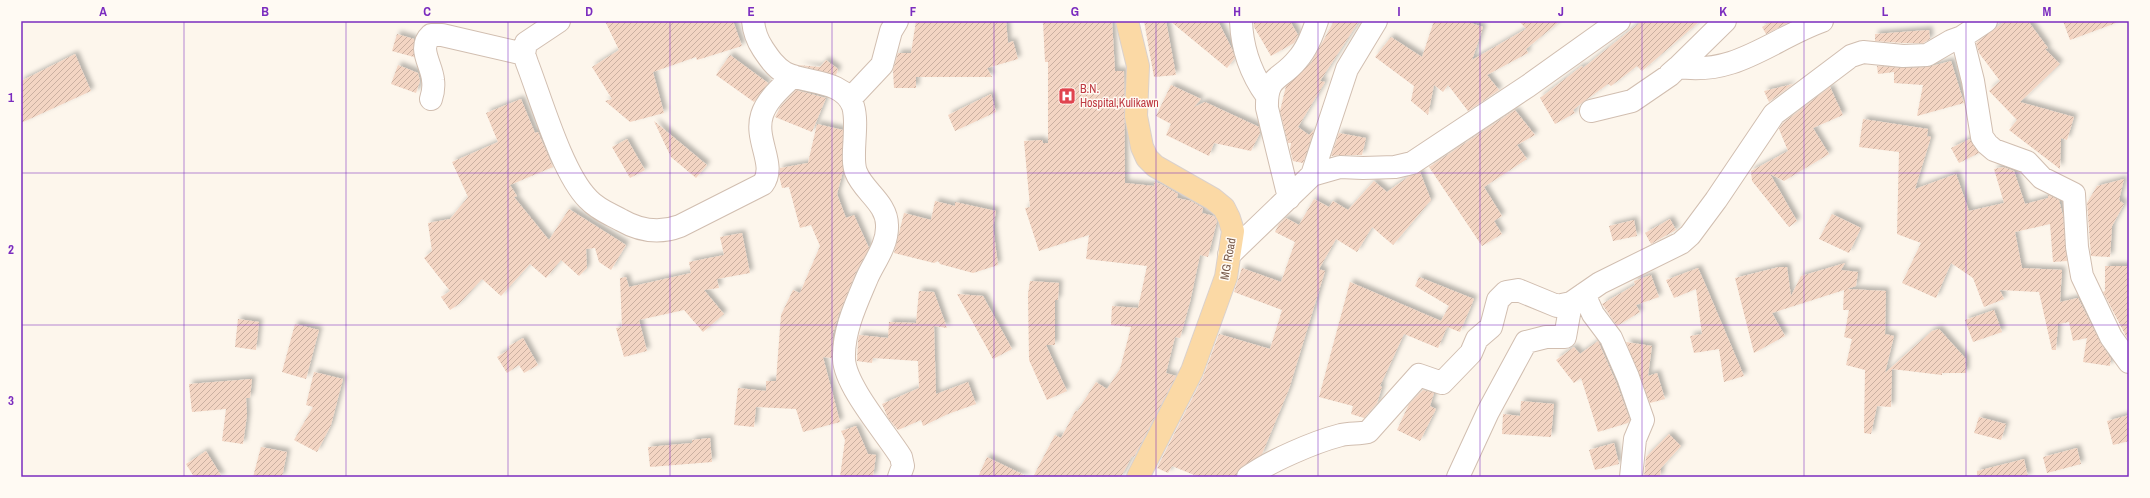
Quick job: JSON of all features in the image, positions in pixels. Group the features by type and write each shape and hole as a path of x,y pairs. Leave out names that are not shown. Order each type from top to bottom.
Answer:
{"main road":[{"name":"MG Road","path":"1127,21 1138,66 1136,116 1142,147 1147,158 1155,166 1213,199 1224,208 1233,231 1226,277 1192,371 1138,477"}],"street":[{"path":"559,21 526,43 524,54 564,161 576,186 588,200 602,211 627,224 642,229 655,231 668,230 680,226 763,184 768,175 768,169 760,141 759,128 762,114 768,102 793,76"},
{"path":"753,21 755,36 768,57 776,66 793,76 833,87 850,99 855,120 855,169 867,189 879,203 888,224 883,244 853,314 846,337 844,360 848,376 856,391 901,457 903,466 899,477"},
{"path":"850,99 882,65 892,31 897,21"},
{"path":"1241,21 1244,46 1251,69 1267,96"},
{"path":"1289,198 1267,108 1267,96 1272,82 1296,62 1303,53 1310,42 1317,21"},
{"path":"1229,255 1312,175 1347,69 1376,21"},
{"path":"1312,175 1340,167 1395,167 1412,163 1528,86 1619,21"},
{"path":"1591,111 1632,101 1670,75 1725,21"},
{"path":"1670,75 1678,67 1696,69 1736,62 1756,55 1801,30 1822,21"},
{"path":"1248,477 1265,466 1327,439 1342,434 1368,432 1418,375 1442,384 1471,353 1477,339 1491,327 1498,300 1506,292 1518,290 1557,306 1578,299 1600,283 1640,262 1669,250 1686,239 1716,200 1774,114 1842,61 1863,52 1904,56 1927,55 1951,41 1962,37 1986,21"},
{"path":"432,99 433,80 425,47 430,35 442,34 524,54"},
{"path":"1962,37 1973,80 1982,137 1994,150 2027,162 2042,178 2074,194 2077,247 2082,276 2110,337 2129,362"},
{"path":"1458,477 1488,412 1526,342 1546,337 1564,337 1578,299"},
{"path":"1578,299 1593,314 1611,338 1628,377 1642,420 1635,438 1632,477"}],"building":[{"path":"605,21 733,21 742,46 697,60 696,57 653,72 664,113 630,122 605,101 612,99 592,67 619,50"},
{"path":"916,21 1006,21 1008,43 1013,41 1018,59 987,68 992,77 916,77 916,88 894,88 893,70 898,53 911,53"},
{"path":"1043,21 1112,21 1115,71 1124,71 1125,183 1154,186 1154,182 1161,184 1178,194 1177,198 1191,201 1203,208 1202,213 1214,216 1217,221 1208,257 1200,255 1190,302 1180,338 1175,337 1166,373 1176,376 1134,457 1132,456 1121,477 1033,477 1055,435 1061,438 1076,410 1077,412 1096,382 1107,389 1120,369 1131,327 1111,325 1112,306 1138,308 1147,266 1086,259 1089,235 1039,251 1025,208 1030,207 1024,141 1042,140 1043,143 1048,143 1048,62 1045,62"},
{"path":"1144,21 1166,21 1176,75 1154,77"},
{"path":"1170,21 1218,21 1235,58 1227,68"},
{"path":"1254,21 1290,21 1298,35 1294,43 1271,56 1254,27"},
{"path":"1334,21 1359,21 1320,81 1325,82 1298,127 1309,135 1314,130 1303,163 1293,161 1290,149 1291,143 1288,143 1280,111 1286,86 1311,63"},
{"path":"1434,21 1465,21 1483,27 1472,60 1526,29 1519,21 1560,21 1526,49 1528,53 1487,75 1499,90 1468,111 1448,85 1443,92 1434,85 1428,115 1411,101 1414,86 1375,57 1391,37 1422,57"},
{"path":"1642,21 1700,21 1642,71 1637,66 1611,86 1608,84 1583,102 1573,110 1575,113 1555,124 1540,98 1582,66 1583,68"},
{"path":"1772,21 1791,21 1766,34 1762,27"},
{"path":"2005,21 2028,21 2048,48 2045,49 2060,64 2020,102 2074,117 2067,140 2061,138 2060,169 2009,130 2017,120 1989,91 2000,81 1979,53 1976,43"},
{"path":"2063,21 2116,21 2116,23 2070,40"},
{"path":"1929,30 1930,39 1923,43 1875,41 1875,34"},
{"path":"397,34 414,39 414,57 392,51"},
{"path":"75,54 91,91 21,123 21,81"},
{"path":"730,55 768,83 754,102 716,75"},
{"path":"826,60 838,69 836,75 798,65 820,67"},
{"path":"1951,61 1964,103 1917,116 1923,85 1894,83 1894,72 1878,74 1877,66 1903,68 1928,67"},
{"path":"398,65 418,73 420,81 416,93 391,84"},
{"path":"1793,84 1769,102 1764,91"},
{"path":"1171,85 1201,99 1194,107 1205,102 1259,127 1260,133 1251,151 1214,143 1209,156 1166,135 1171,124 1156,116"},
{"path":"1830,87 1843,115 1813,128 1829,154 1784,181 1770,174 1797,221 1789,227 1752,181 1751,171 1788,151 1779,129 1783,123"},
{"path":"796,90 826,98 812,132 775,117 781,106"},
{"path":"991,94 996,112 955,131 948,115"},
{"path":"521,99 535,133 538,132 553,167 510,185 517,196 514,197 549,240 569,209 626,245 611,270 599,262 595,248 586,249 587,268 579,276 561,260 546,278 530,264 501,296 482,279 459,304 450,310 441,297 450,291 424,258 432,251 428,223 450,219 468,197 452,162 498,142 486,113"},
{"path":"1515,110 1535,135 1517,145 1527,159 1484,187 1502,216 1494,221 1502,234 1482,246 1429,167"},
{"path":"1863,119 1928,129 1927,136 1931,137 1915,189 1956,174 1969,211 2004,203 1994,169 2003,167 2014,171 2025,204 2048,198 2048,195 2059,200 2063,216 2067,261 2053,262 2050,224 2015,232 2022,268 2062,270 2060,302 2078,298 2100,342 2111,359 2110,366 2083,362 2087,338 2073,341 2069,322 2058,324 2056,350 2052,350 2039,292 2000,290 2004,299 1984,307 1973,278 1951,263 1936,298 1902,283 1921,243 1897,234 1899,152 1859,147"},
{"path":"654,121 707,165 696,178 671,157"},
{"path":"817,124 843,130 843,171 837,194 846,218 854,215 869,248 856,272 839,314 833,333 832,358 823,357 840,422 803,432 796,409 756,407 754,427 734,425 738,388 766,391 766,381 776,381 781,315 793,290 800,293 820,246 811,225 800,228 789,187 782,188 779,175 780,168 808,163"},
{"path":"1339,133 1366,138 1362,155 1331,156"},
{"path":"627,139 645,170 630,178 612,147"},
{"path":"1970,139 1979,153 1959,163 1951,148"},
{"path":"1420,172 1431,200 1393,245 1372,227 1357,252 1336,239 1319,269 1325,271 1289,389 1262,454 1241,467 1236,477 1199,477 1172,466 1168,473 1157,468 1203,377 1219,334 1270,349 1282,310 1234,292 1242,268 1281,282 1295,242 1275,232 1279,224 1286,218 1299,225 1314,199 1329,207 1333,201 1348,210 1374,181 1387,192 1408,177"},
{"path":"2124,179 2119,200 2124,204 2112,226 2110,257 2091,256 2087,203 2097,186"},
{"path":"935,201 955,206 955,202 996,211 993,227 998,265 973,273 940,264 938,261 934,263 894,253 904,213 931,220"},
{"path":"1832,214 1861,228 1849,253 1819,239"},
{"path":"1670,219 1676,230 1651,244 1645,233"},
{"path":"1634,220 1637,236 1613,241 1609,226"},
{"path":"742,233 750,273 717,279 719,288 704,290 724,314 703,332 684,310 639,320 647,351 624,357 616,328 622,327 620,278 626,277 629,287 691,273 689,262 724,255 720,237"},
{"path":"1845,263 1841,270 1858,272 1856,286 1847,289 1886,291 1885,334 1894,336 1885,373 1932,331 1939,329 1966,359 1966,373 1942,373 1942,375 1892,369 1891,407 1877,406 1871,434 1864,433 1865,370 1846,365 1852,339 1844,337 1849,310 1843,310 1844,290 1772,313 1785,336 1754,353 1735,278 1779,267 1787,267 1791,296 1801,276"},
{"path":"2105,266 2129,266 2129,337 2127,338 2103,292 2105,291"},
{"path":"1698,268 1744,376 1724,382 1719,349 1694,353 1690,336 1702,334 1696,289 1674,298 1666,280"},
{"path":"1651,275 1659,297 1636,305 1640,312 1617,326 1602,304 1635,285 1634,281"},
{"path":"1419,277 1474,299 1460,332 1447,327 1438,348 1404,334 1380,386 1382,387 1377,403 1364,418 1351,414 1353,406 1319,397 1350,282 1441,321 1449,306 1415,286"},
{"path":"1030,281 1059,283 1058,300 1055,300 1055,345 1046,345 1067,391 1047,400 1029,360 1028,294"},
{"path":"919,291 934,292 947,328 934,326 936,394 968,382 976,404 948,414 923,426 921,420 898,430 888,418 882,404 919,388 918,361 873,358 872,363 857,361 858,340 859,335 888,338 889,322 916,323"},
{"path":"957,294 983,296 1012,349 993,359"},
{"path":"1994,310 2002,332 1973,342 1965,320"},
{"path":"238,319 259,322 256,350 235,347"},
{"path":"295,324 319,330 306,379 282,372"},
{"path":"523,338 538,365 524,373 519,365 507,373 497,357 510,349 509,346"},
{"path":"1598,341 1616,382 1630,420 1628,423 1598,432 1581,378 1574,383 1556,360 1574,347 1580,354"},
{"path":"1626,342 1652,346 1648,376 1657,373 1665,399 1650,403"},
{"path":"314,372 343,379 331,425 317,452 294,440 313,407 306,405"},
{"path":"252,379 250,398 246,398 247,415 243,444 222,441 226,409 192,412 189,384"},
{"path":"1423,390 1434,393 1430,406 1436,409 1420,441 1397,430 1409,404"},
{"path":"1521,401 1554,404 1551,437 1502,434 1503,414 1520,416"},
{"path":"2129,415 2129,441 2113,445 2107,421"},
{"path":"1979,417 2006,424 2001,440 1974,433"},
{"path":"856,426 868,454 876,455 873,477 840,477 845,440 841,431"},
{"path":"1669,434 1681,446 1661,468 1660,477 1644,477 1646,457"},
{"path":"710,438 712,462 650,467 648,447 692,443 692,440"},
{"path":"1614,443 1619,464 1595,470 1589,450"},
{"path":"261,447 287,452 282,477 253,477"},
{"path":"2077,448 2081,464 2047,473 2043,457"},
{"path":"206,451 222,477 194,477 186,464"},
{"path":"987,457 1028,477 978,477"},
{"path":"2024,459 2028,477 1977,477 1977,471"}],"place":[{"name":"B.N. Hospital,Kulikawn","path":"1067,96"}]}
